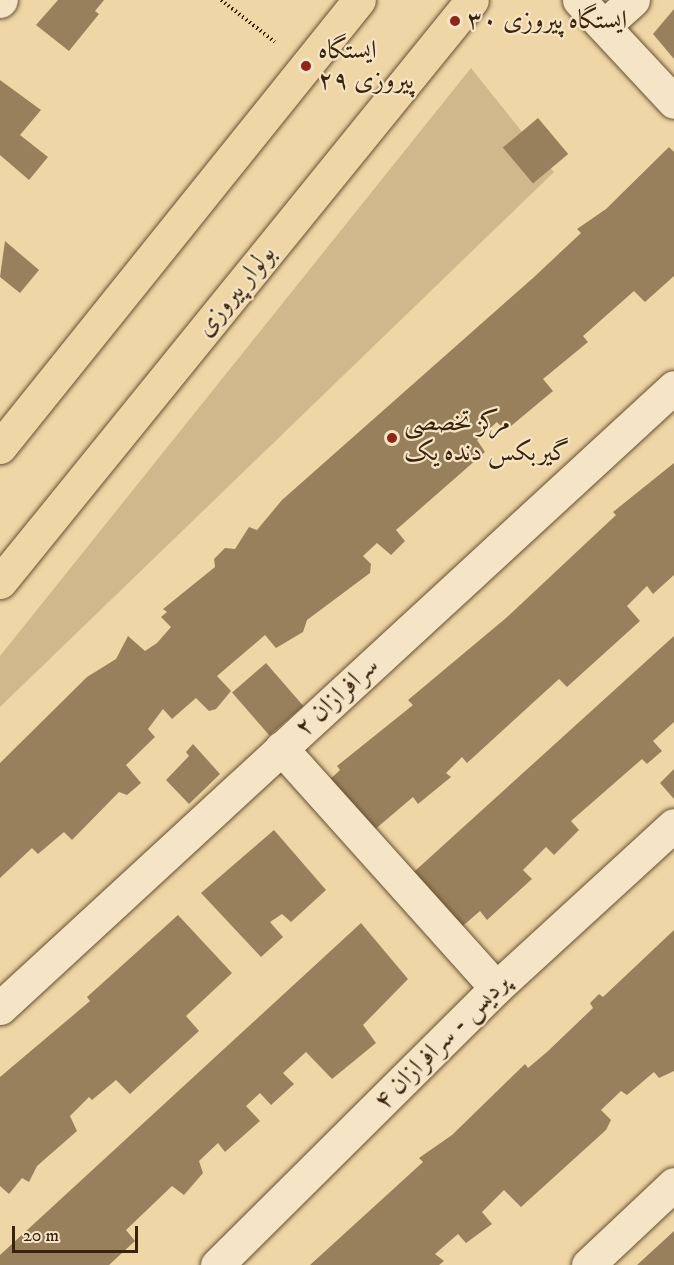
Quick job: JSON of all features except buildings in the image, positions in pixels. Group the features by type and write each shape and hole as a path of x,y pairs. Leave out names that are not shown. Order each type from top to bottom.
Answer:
{"main road":[{"path":"0,447 359,0"},
{"name":"بولوار پیروزی","path":"0,582 472,0"}],"street":[{"path":"579,0 674,102"},
{"path":"604,27 633,0"},
{"name":"سرافرازان ۲","path":"0,1008 674,387"},
{"path":"281,748 496,987"},
{"name":"پردیس - سرافرازان ۴","path":"217,1265 496,987 674,825"},
{"path":"588,1265 674,1184"}],"path":[{"path":"221,0 306,66"}],"shaded area":[{"path":"471,68 554,172 0,707 0,656"}],"place":[{"name":"ایستگاه پیروزی ۳۰","path":"455,21"},
{"name":"ایستگاه پیروزی ۲۹","path":"306,66"},
{"name":"مرکز تخصصی گیربکس دنده یک","path":"392,438"}]}
